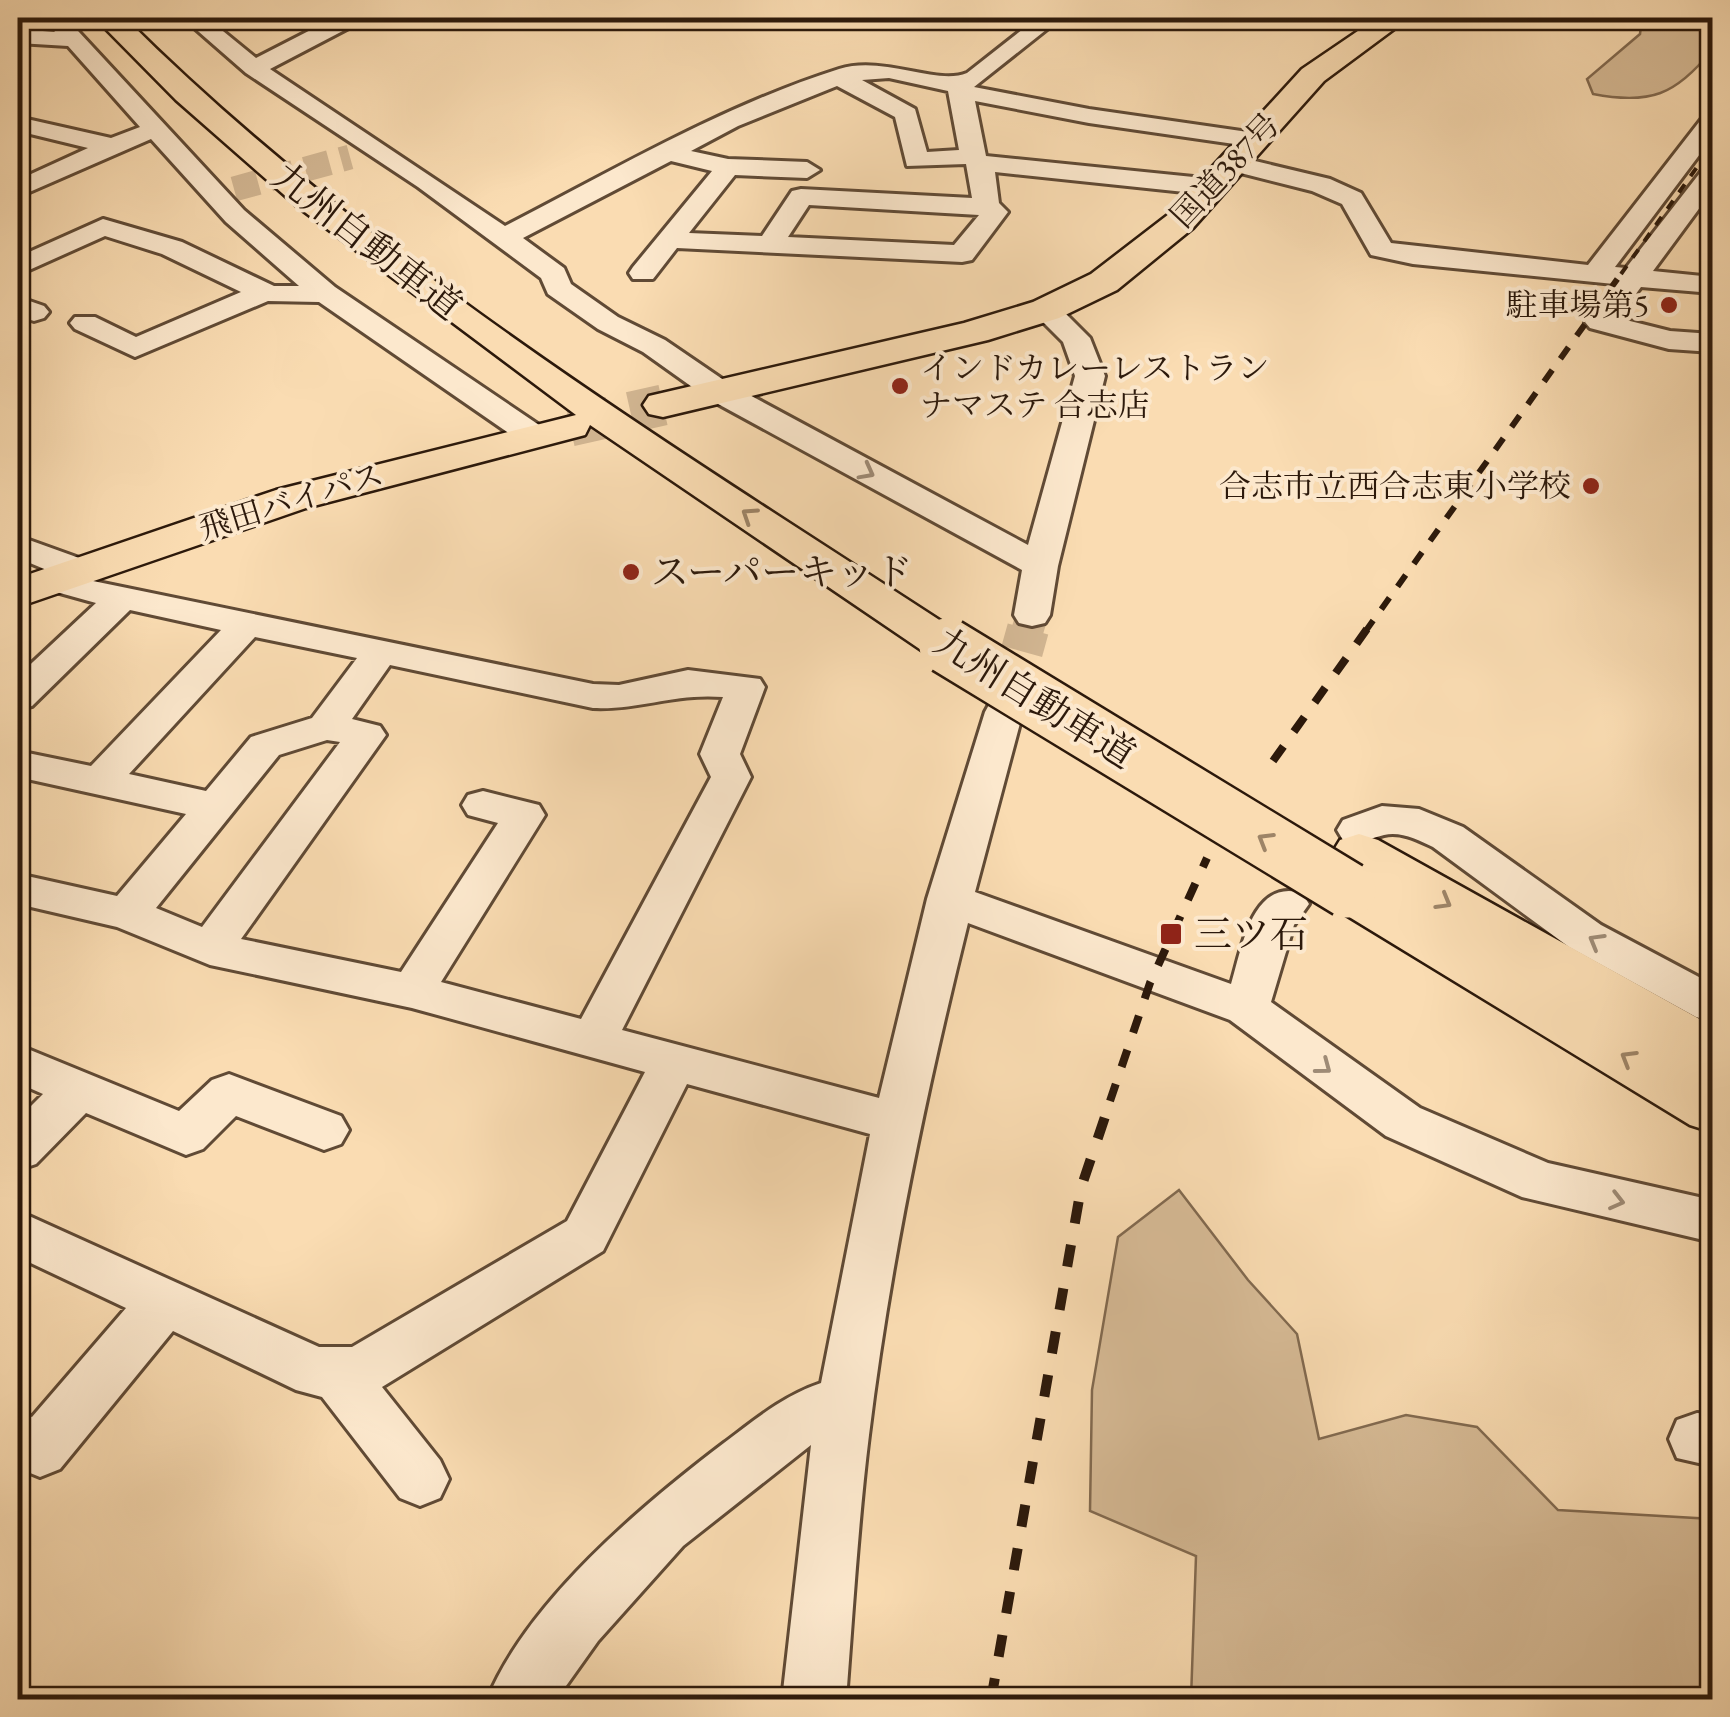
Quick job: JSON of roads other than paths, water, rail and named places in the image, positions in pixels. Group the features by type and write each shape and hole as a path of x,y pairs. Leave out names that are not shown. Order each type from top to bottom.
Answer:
{"highway":[{"name":"九州自動車道","path":"110,18 230,133 388,260 588,409 1355,858 1712,1055"},
{"name":"九州自動車道","path":"141,18 215,87 308,164 506,314 951,620"},
{"name":"国道387号","path":"1046,310 1104,282 1136,261 1234,163 1313,75 1395,18"},
{"path":"663,405 910,350 1046,310"},
{"name":"飛田バイパス","path":"51,582 291,499 551,430"},
{"name":"九州自動車道","path":"1355,858 1712,1107"}],"street":[{"path":"194,18 363,154 426,182 554,274 558,288 583,306 654,346 720,392 1040,566"},
{"path":"254,68 350,18"},
{"path":"959,89 1050,18"},
{"path":"20,48 64,33 153,130 224,191 324,293 551,430"},
{"path":"501,239 765,105 836,78 863,71 889,71 1089,116 1234,163 1320,185 1352,200 1381,248 1413,256 1712,285"},
{"path":"836,78 864,89 906,114 916,161 1234,163"},
{"path":"959,89 986,207"},
{"path":"1597,272 1712,122"},
{"path":"18,124 113,146"},
{"path":"18,189 153,130"},
{"path":"668,153 728,166 809,160 801,197 770,244"},
{"path":"18,166 48,173"},
{"path":"642,273 728,166"},
{"path":"1712,174 1600,322 1669,340 1712,342"},
{"path":"671,240 962,254 995,212 986,207 801,197"},
{"path":"18,267 103,227 172,248 265,292 324,293"},
{"path":"85,323 135,348 265,292"},
{"path":"1032,615 1040,566 1090,376 1086,352 1072,331 1046,310"},
{"path":"1036,447 1073,451"},
{"path":"18,546 51,582 594,696 619,697 688,682 746,687 720,754 731,777 594,1040"},
{"path":"18,698 121,598"},
{"path":"99,782 246,626"},
{"path":"326,727 381,652"},
{"path":"814,1700 845,1400 897,1122 949,899 1004,712"},
{"path":"127,914 265,746 326,727 366,735 210,950"},
{"path":"18,764 213,806"},
{"path":"412,992 524,815 483,805"},
{"path":"1355,858 1382,820 1419,823 1448,837 1586,936 1712,1005"},
{"path":"18,889 127,914 210,950 412,992 897,1122"},
{"path":"949,899 1238,1005 1402,1122 1540,1182 1712,1221"},
{"path":"1238,1005 1274,919 1288,904"},
{"path":"18,1233 315,1372 359,1372 380,1363 585,1236 674,1062"},
{"path":"18,1064 186,1135 229,1093 324,1130"},
{"path":"18,1150 79,1089"},
{"path":"18,1438 40,1450 165,1302"},
{"path":"338,1375 420,1479"},
{"path":"518,1700 576,1619 662,1526 808,1412 845,1400"}],"tunnel":[{"path":"234,189 350,157"},
{"path":"570,426 663,405"},
{"path":"1027,632 1032,615"},
{"path":"1005,712 1028,629"}],"railway":[{"path":"1621,274 1712,146"},
{"path":"1365,632 1623,271"},
{"path":"1273,761 1367,629"},
{"path":"1110,1101 1150,983 1207,858"},
{"path":"991,1700 1081,1188 1111,1099"}],"place":[{"name":"駐車場第5","path":"1669,305"},
{"name":"インドカレーレストラン ナマステ 合志店","path":"900,386"},
{"name":"合志市立西合志東小学校","path":"1591,486"},
{"name":"スーパーキッド","path":"631,572"},
{"name":"三ツ石","path":"1171,934"}]}
